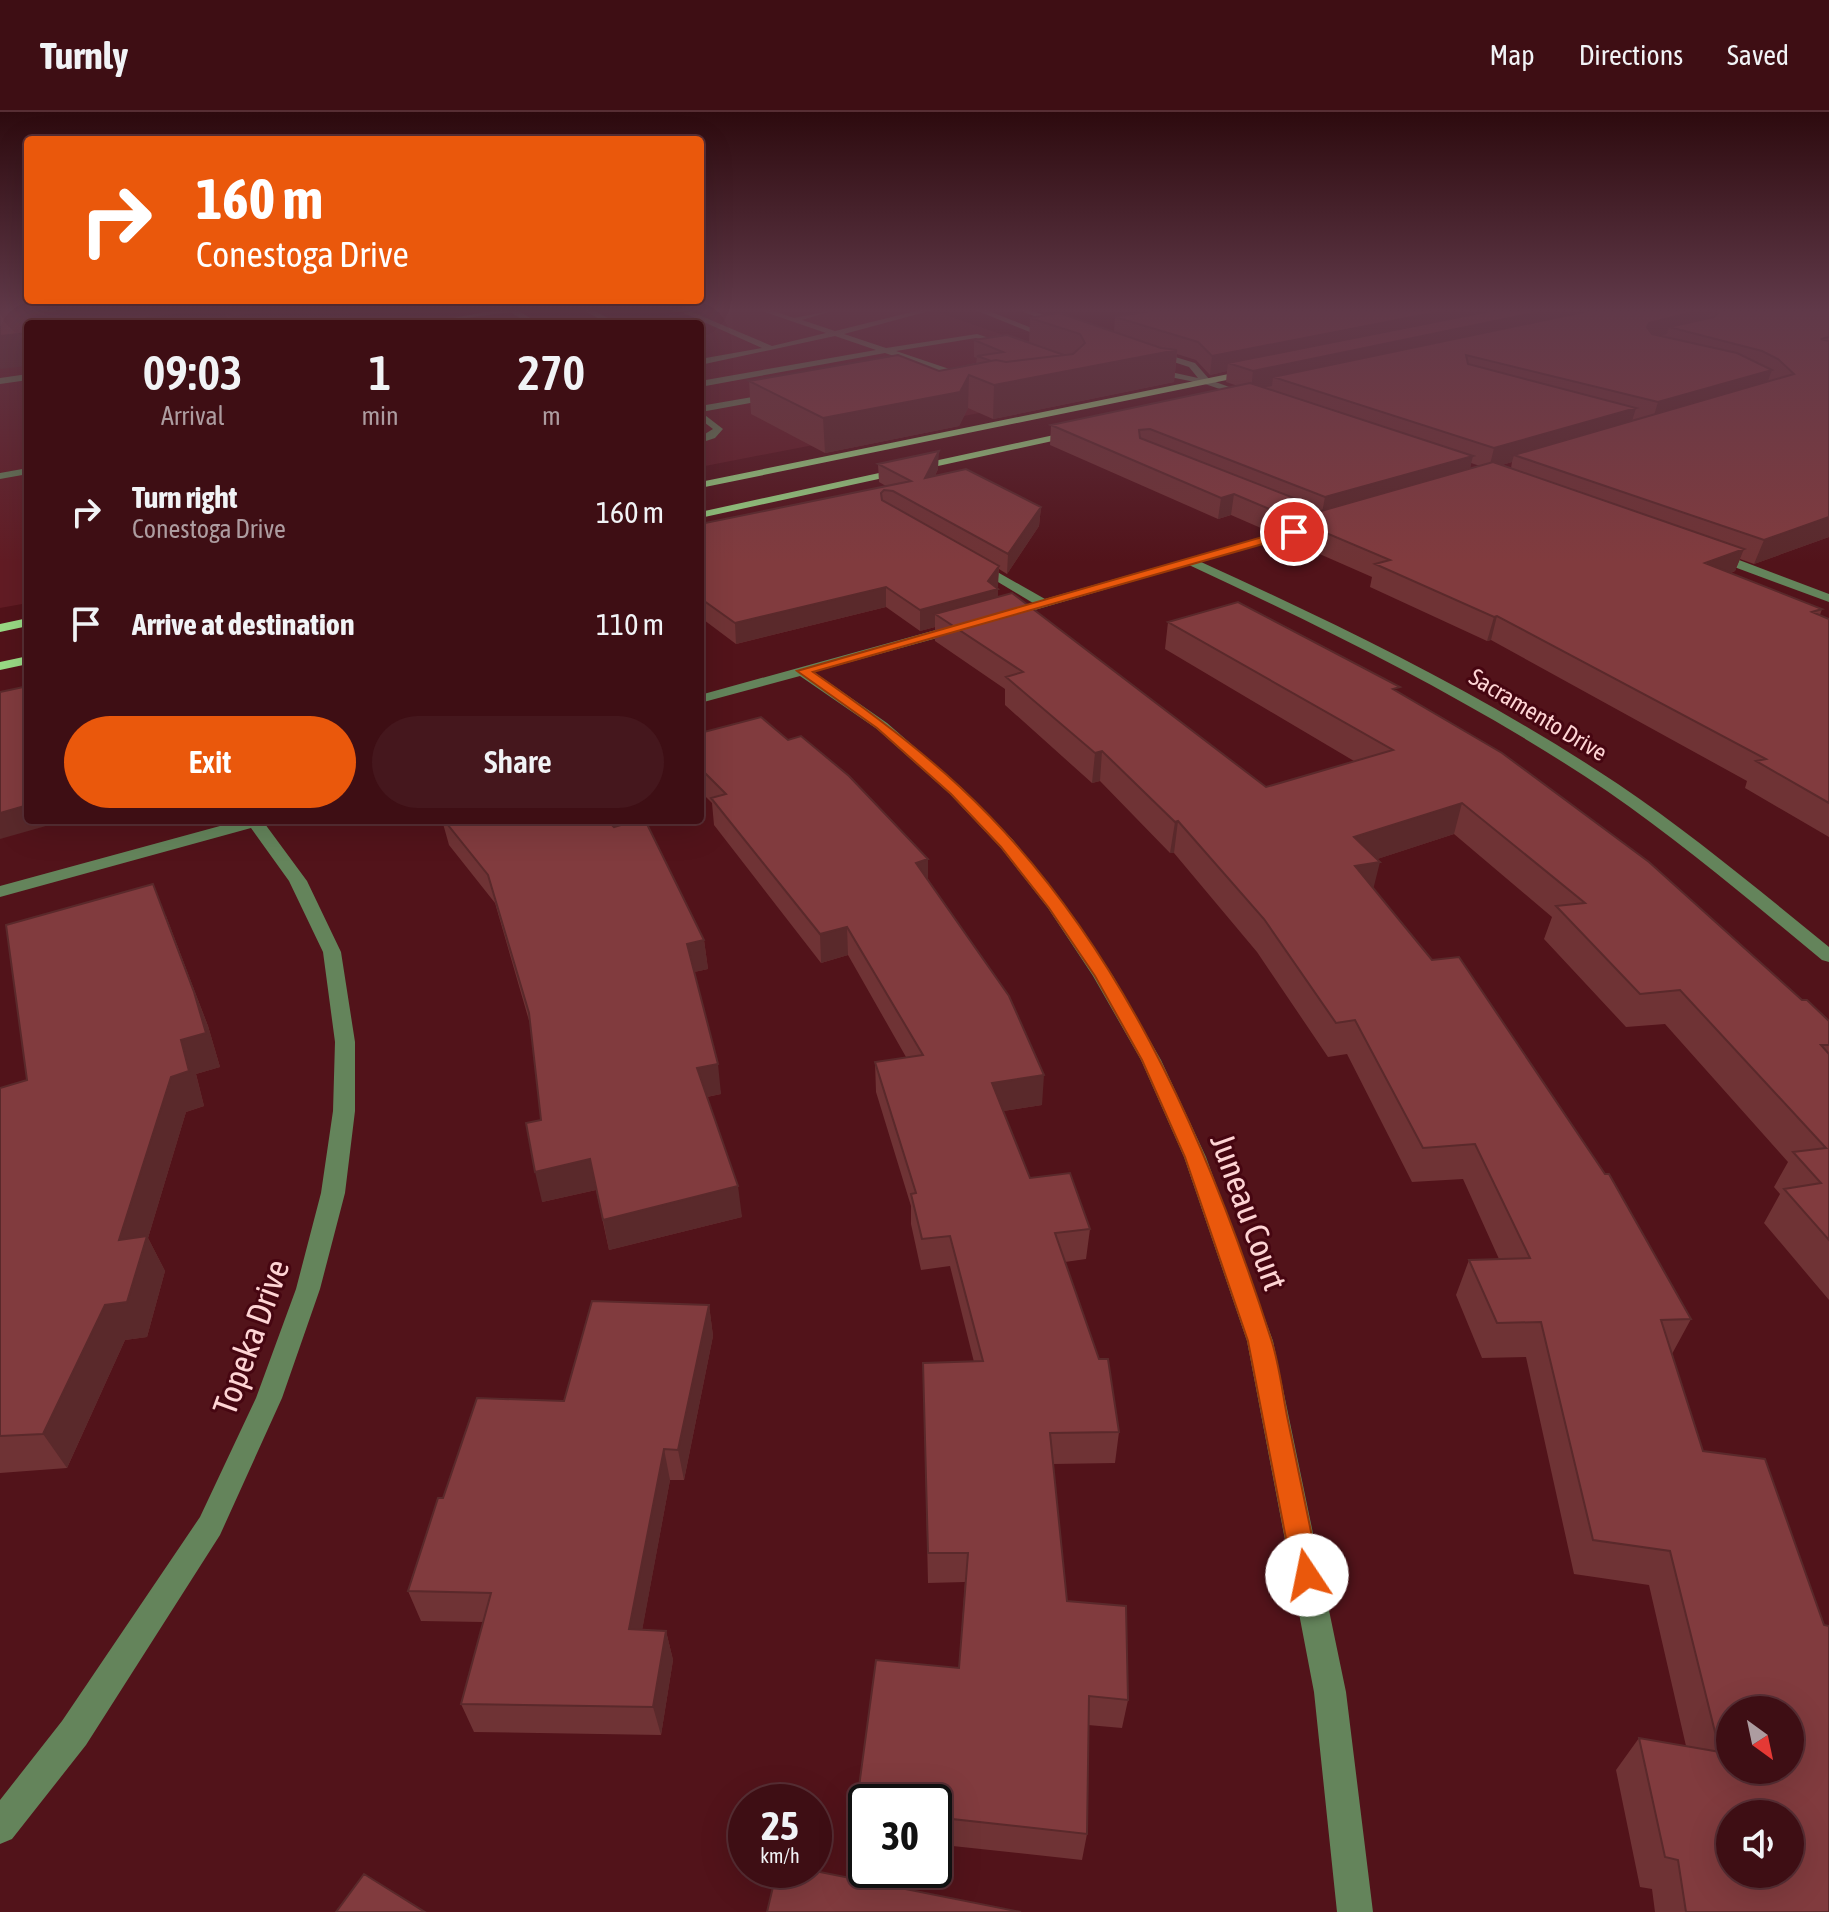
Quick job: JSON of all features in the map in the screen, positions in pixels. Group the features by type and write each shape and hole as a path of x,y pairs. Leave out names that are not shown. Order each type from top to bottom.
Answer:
{"main road":[{"path":"704,484 1148,394"},
{"path":"1222,402 1249,396"},
{"path":"704,514 1086,431"},
{"path":"0,628 24,623"},
{"path":"0,666 24,661"}],"street":[{"path":"704,410 783,394"},
{"path":"1243,394 1263,397"},
{"path":"704,415 718,429 704,439"},
{"path":"0,476 24,472"},
{"path":"1305,518 1319,524"},
{"path":"984,620 1334,520"},
{"path":"1706,552 1829,598"},
{"path":"966,559 1044,604"},
{"name":"Sacramento Drive","path":"1192,562 1373,647 1548,747 1668,827 1829,956"},
{"path":"704,698 969,625"},
{"name":"Juneau Court","path":"803,671 882,726 956,791 1007,844 1055,905 1103,976 1151,1060 1195,1157 1260,1341 1330,1692 1355,1912"},
{"name":"Topeka Drive","path":"0,1827 74,1733 210,1526 269,1398 308,1289 333,1193 344,1111 345,1042 332,952 298,881 260,824"},
{"path":"0,892 222,825"}],"shaded area":[{"path":"0,394 24,394 24,604 0,608"},
{"path":"704,394 1077,394 704,466"}],"building":[{"path":"775,394 949,394 823,418"},
{"path":"1198,394 1284,394 1473,456 1325,497 1150,429 1139,430 1140,438 1304,502 1274,511 1234,494 1221,498 1051,425"},
{"path":"1326,394 1583,394 1636,408 1494,448"},
{"path":"1625,394 1686,394 1658,402"},
{"path":"1725,394 1829,394 1829,517 1764,540 1514,455"},
{"path":"939,451 925,478 966,469 1041,507 1008,554 893,491 884,490 881,493 882,500 999,566 988,581 998,589 920,610 886,587 735,623 704,601 704,523 911,481 878,464"},
{"path":"1493,462 1744,549 1705,563 1822,609 1812,612 1829,619 1829,803 1756,761 1766,759 1497,616 1375,564 1390,560 1293,519"},
{"path":"1012,593 1266,787 1393,750 1168,622 1238,602 1400,687 1393,689 1502,753 1649,862 1829,1021 1829,1045 1821,1045 1829,1054 1829,1240 1784,1189 1821,1183 1793,1152 1826,1148 1680,990 1640,994 1556,906 1585,903 1462,803 1354,837 1380,862 1355,866 1432,960 1459,957 1605,1174 1609,1174 1691,1319 1661,1320 1703,1451 1765,1459 1824,1625 1829,1626 1829,1912 1686,1912 1678,1860 1665,1857 1639,1738 1716,1751 1716,1784 1804,1784 1804,1696 1716,1696 1716,1736 1670,1551 1593,1540 1541,1322 1497,1323 1469,1260 1530,1258 1475,1144 1423,1148 1355,1020 1336,1023 1264,919 1178,821 1175,822 1102,751 1095,753 1006,677 1023,672 935,614"},
{"path":"24,687 24,806 0,813 0,692"},
{"path":"761,717 788,740 801,736 849,776 928,859 916,863 1009,996 1044,1075 992,1083 1030,1178 1070,1173 1090,1229 1055,1233 1099,1359 1108,1359 1119,1432 1050,1433 1067,1601 1126,1606 1128,1700 1089,1696 1087,1834 952,1819 952,1784 859,1784 876,1660 959,1668 968,1553 928,1553 923,1363 983,1361 950,1236 922,1239 911,1194 916,1193 875,1062 923,1055 847,927 820,934 711,798 726,794 704,772 704,732"},
{"path":"447,824 611,824 614,827 647,824 704,940 687,944 718,1064 697,1068 738,1186 603,1220 590,1159 535,1172 526,1123 541,1120 529,1013 488,875"},
{"path":"153,884 194,992 206,1033 181,1040 189,1071 171,1077 119,1240 147,1236 127,1302 105,1305 43,1434 0,1436 0,1088 27,1080 6,925"},
{"path":"592,1301 709,1305 678,1450 664,1449 629,1629 666,1631 653,1707 461,1704 491,1593 408,1591 438,1498 443,1498 477,1398 564,1401"},
{"path":"364,1874 425,1912 336,1912"},
{"path":"832,1874 848,1878 848,1888 900,1888 1021,1912 767,1912 773,1888 832,1888"}],"route":[{"path":"1294,532 803,671 882,726 956,791 1007,844 1055,905 1103,976 1151,1060 1195,1157 1260,1341 1307,1575"}]}
